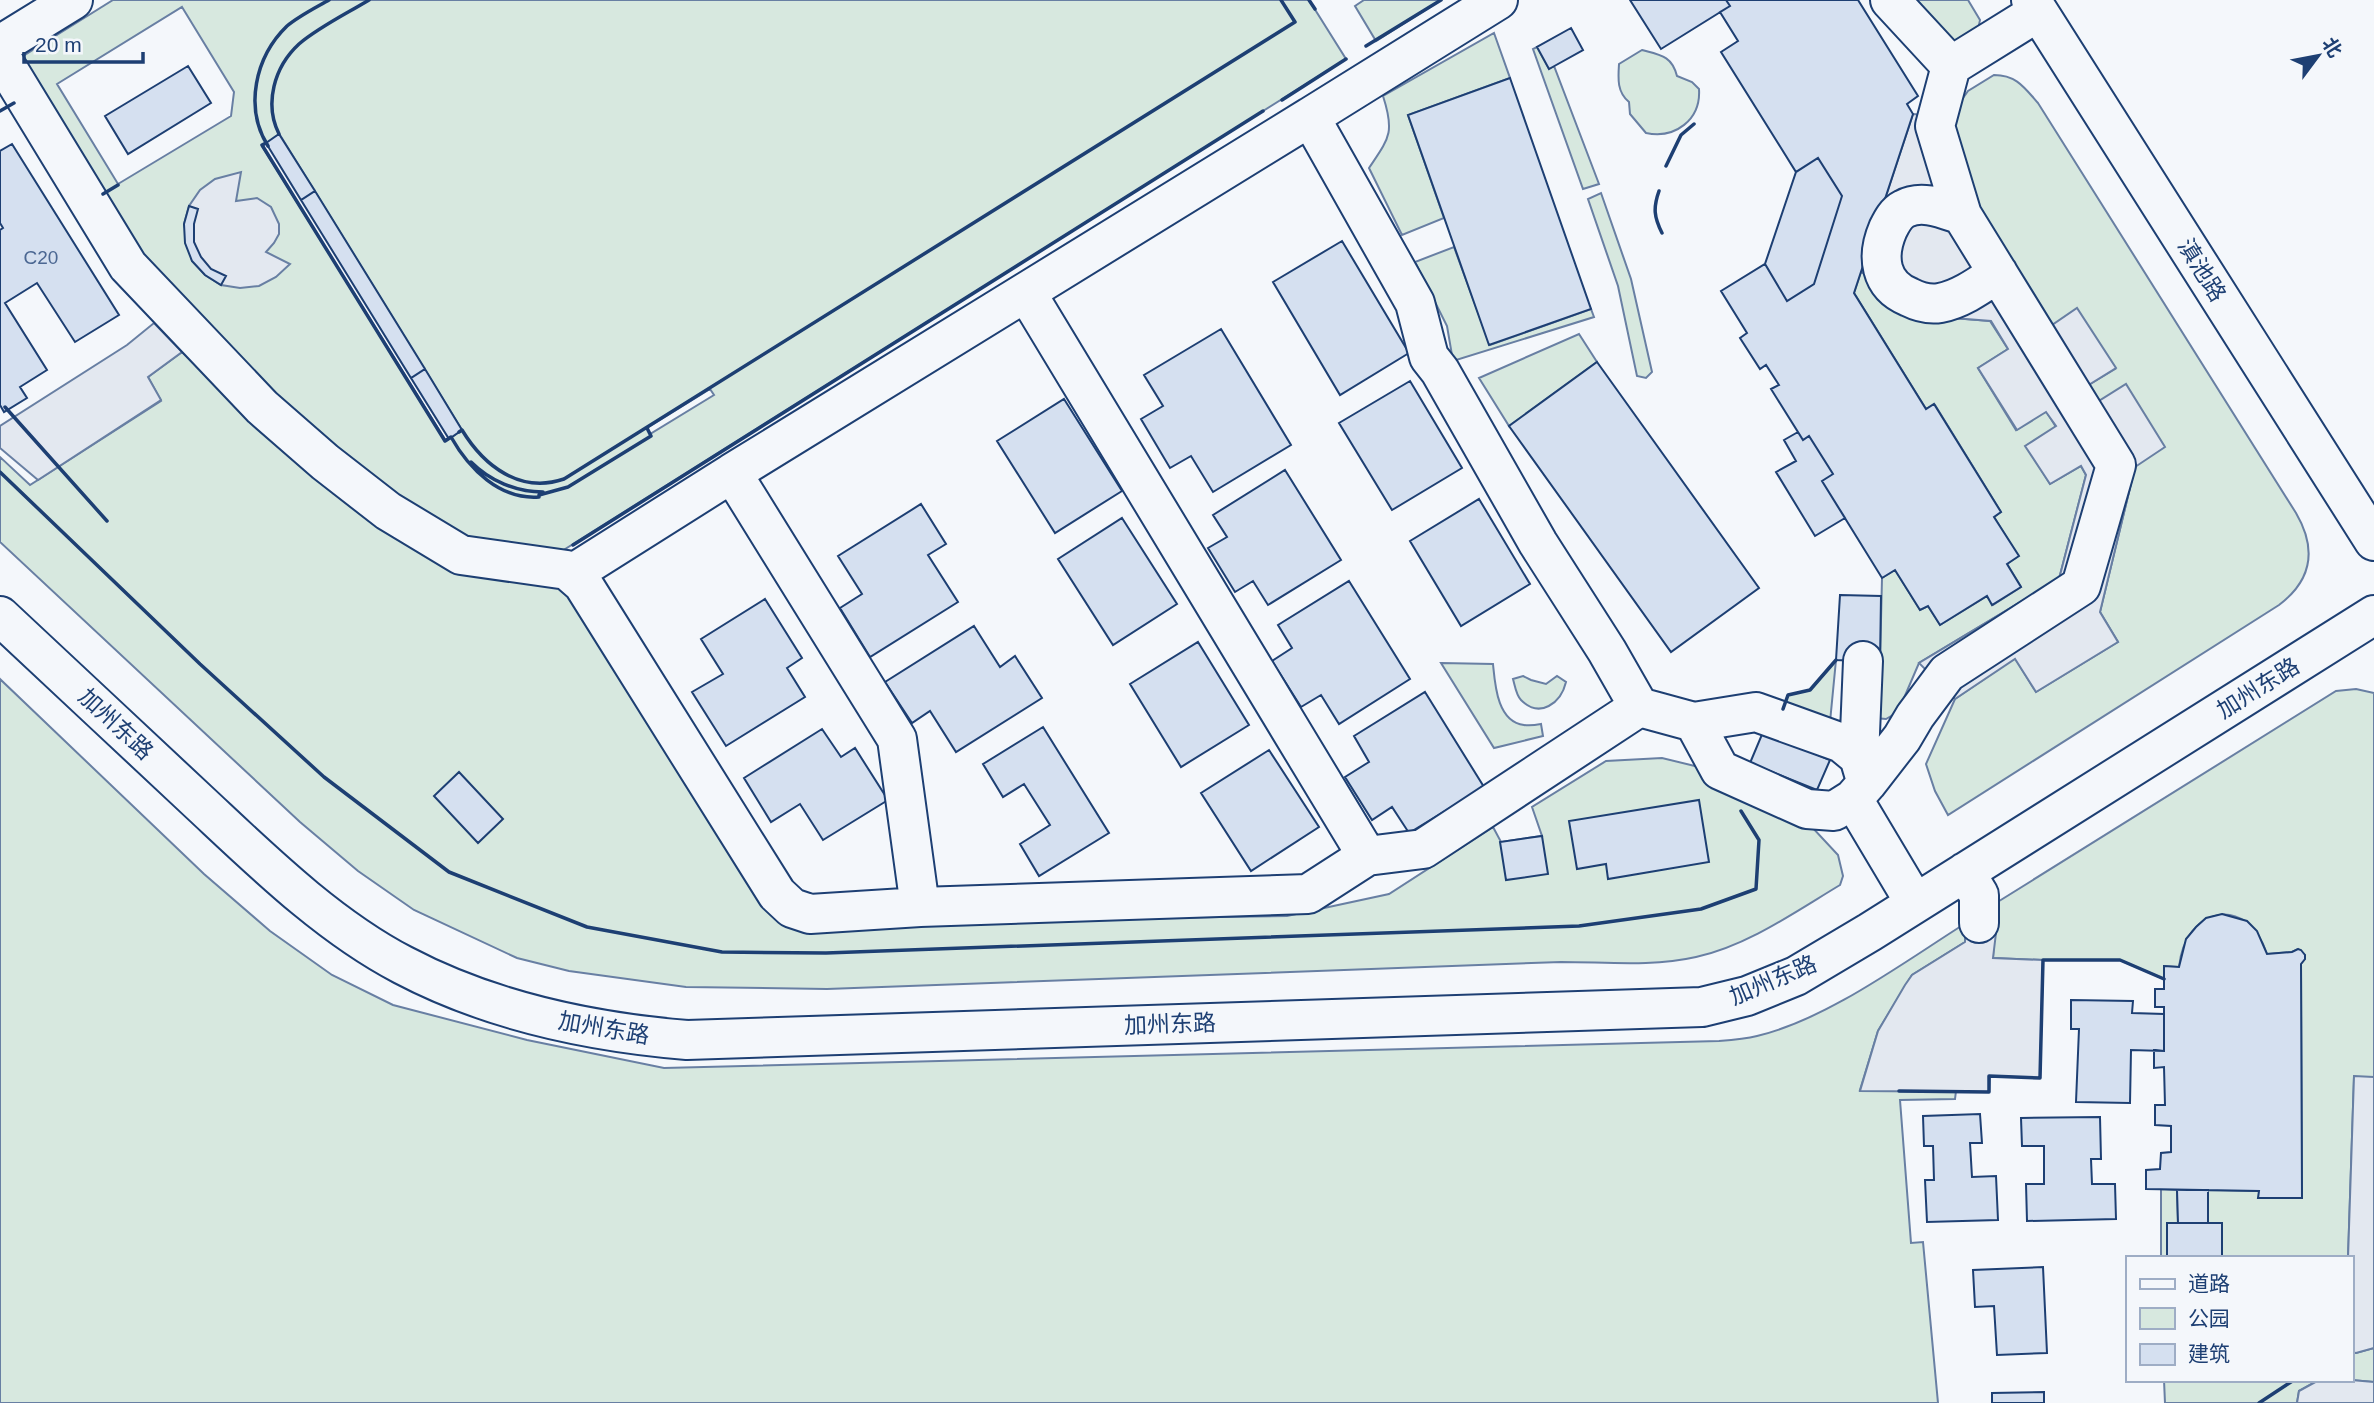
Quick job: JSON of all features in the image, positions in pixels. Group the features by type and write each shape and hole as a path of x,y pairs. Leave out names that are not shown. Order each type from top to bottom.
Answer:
{"street":[{"path":"0,45 73,0"},
{"path":"572,574 1498,0"},
{"path":"1890,0 1951,66"},
{"path":"1694,722 1720,770 1807,809 1833,811 1859,780 1902,738 1947,673 2081,586 2116,466 1962,215 1935,126 1951,66 2034,6"},
{"name":"滇池路","path":"2034,6 2374,541"},
{"path":"0,56 128,266 262,407 325,462 388,511 461,555 567,570 583,584 777,894 792,908 810,914 920,907 1308,894 1367,856 1423,849 1639,707"},
{"path":"1310,117 1415,303 1429,357 1440,371 1538,543 1607,651 1639,707 1694,722 1756,712 1842,743 1915,903"},
{"path":"1962,215 1936,205 1905,208 1893,218 1882,249 1881,264 1885,279 1896,291 1907,297 1923,303 1937,303 1952,300 1997,273"},
{"path":"1026,292 1367,856"},
{"path":"732,473 897,739 920,907"},
{"name":"加州东路","path":"0,616 274,872 365,943 444,985 491,1002 580,1027 631,1036 687,1041 1702,1007 1747,996 1796,976 2374,615"},
{"path":"1859,780 1863,661"},
{"path":"1965,872 1979,895 1979,923"}],"green space":[{"path":"113,0 1309,0 1346,59 554,556 462,544 298,419 141,256 20,58","holes":["182,7 234,92 231,116 118,184 57,84","280,135 462,430 446,441 262,146","710,389 714,395 650,434 647,428"]},
{"path":"1364,0 1441,0 1376,41 1355,6"},
{"path":"1903,0 1968,0 1980,20 1979,26 1969,37 1948,43"},
{"path":"1494,33 1510,78 1408,115 1444,218 1402,235 1369,168 1388,135 1389,119 1383,96"},
{"path":"1537,47 1549,69 1554,66 1599,184 1583,189 1533,49"},
{"path":"1642,50 1665,57 1672,64 1677,76 1692,82 1699,89 1696,110 1684,125 1676,130 1646,133 1630,114 1629,102 1619,85 1619,64"},
{"path":"1994,75 2014,80 2038,103 2296,513 2303,526 2309,551 2308,563 2299,585 2279,605 1948,815 1935,791 1926,764 1955,699 2015,658 2036,692 2118,642 2100,612 2135,467 2087,386 2115,369 2049,327 1987,228 1965,172 1952,118 1968,91"},
{"path":"1601,193 1631,279 1652,372 1646,378 1637,376 1618,286 1588,199"},
{"path":"1454,247 1490,345 1591,309 1594,317 1453,361 1447,326 1415,262"},
{"path":"1861,272 1873,276 1915,315 1990,321 2008,349 1978,368 2016,430 2046,411 2056,427 2026,446 2050,484 2081,466 2086,475 2059,579 1919,663 1898,712 1886,719 1875,718 1880,662 1882,578 1895,570 1920,610 1928,606 1940,625 1987,596 1993,605 2021,587 2007,564 2018,556 1994,517 2001,512 1935,405 1926,409 1854,293"},
{"path":"1579,334 1597,362 1509,426 1479,378"},
{"path":"182,352 238,407 315,474 560,578 807,923 1287,916 1389,894 1493,827 1501,842 1542,836 1532,807 1606,761 1662,758 1703,768 1798,812 1838,855 1843,876 1840,885 1752,937 1715,952 1663,962 1561,962 827,989 686,987 569,971 517,958 414,910 358,871 300,822 0,542 0,457 30,485 161,401 148,377"},
{"path":"1836,660 1830,722 1782,710 1788,695 1810,690"},
{"path":"1441,663 1493,664 1503,710 1515,722 1526,725 1541,724 1543,736 1494,748"},
{"path":"1523,676 1546,684 1557,676 1566,682 1555,702 1549,706 1535,708 1528,706 1517,693 1513,679"},
{"path":"0,679 204,874 270,931 332,975 393,1005 527,1040 664,1068 1738,1039 1784,1028 1811,1017 1865,988 1966,923 1965,942 1912,975 1878,1031 1860,1090 1956,1091 1955,1099 1900,1100 1911,1243 1923,1242 1938,1403 0,1403"},
{"path":"2356,689 2374,693 2374,1077 2354,1077 2348,1256 2221,1256 2208,1223 2208,1190 2259,1191 2259,1198 2302,1198 2301,964 2305,955 2298,949 2267,954 2258,935 2246,922 2232,915 2218,915 2204,920 2192,931 2179,967 2164,966 2164,979 2120,960 1993,958 1996,903 2336,691"},
{"path":"2161,1189 2177,1190 2178,1223 2167,1223 2167,1256 2161,1256"},
{"path":"2374,1348 2374,1382 2353,1380 2353,1352"},
{"path":"2164,1382 2315,1382 2299,1391 2297,1403 2165,1403"}],"shaded area":[{"path":"1913,114 1952,118 1965,172 1987,228 2049,327 2077,308 2116,368 2087,386 2097,402 2126,384 2165,447 2135,467 2100,612 2118,642 2036,692 2015,659 1955,699 1919,663 2059,579 2086,475 2081,466 2050,484 2025,446 2056,426 2046,412 2017,430 1978,368 2008,349 1991,321 1915,315 1873,276 1861,272"},
{"path":"241,172 236,201 257,198 271,207 279,224 279,234 266,252 290,264 276,277 259,286 240,288 221,285 205,275 192,261 184,224 189,206 200,190 215,179"},
{"path":"154,323 182,352 148,377 161,400 38,480 0,448 0,426 127,345"},
{"path":"1966,923 1996,933 1993,958 2043,960 2040,1078 1990,1076 1989,1092 1860,1091 1878,1031 1905,985 1912,975 1965,942"},
{"path":"2354,1076 2374,1077 2374,1348 2356,1353 2353,1352 2353,1256 2348,1256"},
{"path":"2315,1382 2374,1382 2374,1403 2297,1403 2299,1391"}],"building":[{"path":"1630,0 1726,0 1730,6 1661,49"},
{"path":"1726,0 1858,0 1918,96 1907,104 1913,114 1854,293 1926,409 1934,404 2001,512 1994,517 2019,556 2007,564 2021,587 1992,605 1987,596 1940,625 1928,606 1920,610 1895,570 1882,578 1822,481 1833,474 1809,436 1803,440 1771,389 1779,385 1766,365 1760,369 1740,338 1747,333 1721,291 1765,264 1787,301 1814,284 1842,196 1818,158 1796,172 1721,52 1738,41 1720,12 1730,6"},
{"path":"1571,28 1583,50 1549,69 1537,47"},
{"path":"188,66 211,103 128,154 105,116"},
{"path":"1510,78 1591,309 1489,345 1408,115"},
{"path":"279,134 315,191 301,200 266,143"},
{"path":"12,144 119,315 75,342 37,283 5,303 47,370 20,387 27,398 4,412 0,405 0,230 3,228 0,223 0,151"},
{"path":"1818,158 1842,196 1814,284 1787,301 1765,264 1796,172"},
{"path":"315,191 425,369 411,378 301,200"},
{"path":"189,206 198,209 194,224 194,242 211,269 226,276 221,285 205,275 192,261 185,243 184,224"},
{"path":"1342,241 1409,353 1340,395 1273,282"},
{"path":"1221,329 1291,445 1213,492 1191,456 1170,468 1141,419 1163,406 1144,375"},
{"path":"1597,362 1759,588 1671,652 1509,426"},
{"path":"425,369 462,430 449,439 411,378"},
{"path":"1410,381 1462,468 1392,510 1339,423"},
{"path":"1064,399 1122,491 1055,533 997,441"},
{"path":"1798,432 1803,440 1809,436 1833,474 1822,481 1845,518 1815,536 1776,472 1796,461 1784,440"},
{"path":"1285,470 1341,560 1268,605 1253,581 1235,592 1208,548 1227,537 1213,515"},
{"path":"1479,499 1530,584 1461,626 1410,541"},
{"path":"921,504 946,544 928,555 958,602 870,657 840,608 862,594 838,556"},
{"path":"1122,518 1177,604 1113,645 1058,559"},
{"path":"1349,581 1410,679 1339,724 1321,695 1301,707 1272,661 1292,648 1278,625"},
{"path":"1840,595 1881,596 1880,662 1836,660"},
{"path":"765,599 802,658 787,668 805,697 726,746 692,692 723,674 701,639"},
{"path":"974,626 1000,667 1015,656 1042,698 956,752 930,711 912,723 885,682"},
{"path":"1198,642 1249,725 1181,767 1130,684"},
{"path":"1425,692 1484,787 1409,833 1392,807 1372,820 1345,777 1369,762 1354,736"},
{"path":"1043,727 1109,833 1039,876 1020,844 1050,825 1024,784 1003,797 983,764"},
{"path":"822,729 841,757 855,748 888,800 823,840 800,804 771,822 744,778"},
{"path":"1763,732 1830,760 1817,790 1750,763"},
{"path":"1269,750 1319,827 1251,871 1201,793"},
{"path":"459,772 503,819 478,843 434,796"},
{"path":"1699,800 1709,862 1608,879 1606,864 1577,869 1569,821"},
{"path":"1542,836 1548,874 1506,880 1500,842"},
{"path":"2222,914 2247,921 2257,931 2267,954 2298,949 2305,955 2301,964 2302,1198 2258,1198 2259,1191 2146,1189 2146,1170 2160,1169 2161,1153 2171,1152 2171,1126 2155,1125 2155,1105 2165,1105 2164,1067 2154,1068 2154,1050 2164,1051 2164,1007 2155,1007 2155,989 2164,989 2164,966 2179,967 2186,939 2196,927 2206,918"},
{"path":"2071,1000 2133,1001 2132,1013 2164,1014 2164,1051 2131,1050 2130,1103 2076,1102 2079,1029 2071,1029"},
{"path":"1980,1114 1982,1143 1970,1143 1972,1177 1996,1176 1998,1220 1927,1222 1925,1180 1934,1180 1933,1146 1924,1146 1923,1116"},
{"path":"2100,1117 2101,1159 2091,1159 2092,1184 2115,1184 2116,1219 2027,1221 2026,1184 2044,1184 2044,1146 2022,1146 2021,1118"},
{"path":"2177,1190 2208,1190 2208,1223 2178,1223"},
{"path":"2167,1223 2222,1223 2222,1256 2167,1256"},
{"path":"2043,1267 2047,1353 1997,1355 1994,1306 1975,1307 1973,1270"},
{"path":"2044,1392 2044,1403 1992,1403 1992,1393"}],"wall":[{"path":"268,146 256,116 255,100 256,83 267,52 287,26 329,0"},
{"path":"279,134 272,111 272,98 278,75 290,53 324,26 369,0"},
{"path":"459,432 462,430 492,465 518,480 548,483 564,479 1295,22 1281,0"},
{"path":"1309,0 1315,9"},
{"path":"1366,46 1441,0"},
{"path":"1282,100 1346,59"},
{"path":"0,111 14,103"},
{"path":"573,545 1263,111"},
{"path":"1666,166 1681,135 1694,124"},
{"path":"266,143 262,145 445,441 451,437 476,471 487,480 511,493 539,497 568,487 651,436 647,428"},
{"path":"103,194 118,185"},
{"path":"1659,191 1655,212 1662,233"},
{"path":"5,407 107,521"},
{"path":"471,462 486,475 504,484 543,492"},
{"path":"0,472 200,664 324,777 449,872 587,927 722,952 826,953 1579,926 1701,909 1756,889 1759,840 1741,811"},
{"path":"1783,709 1788,695 1810,690 1836,660"},
{"path":"1899,1091 1989,1092 1989,1076 2040,1078 2043,960 2120,960 2164,979"},
{"path":"2259,1403 2291,1382"}]}
